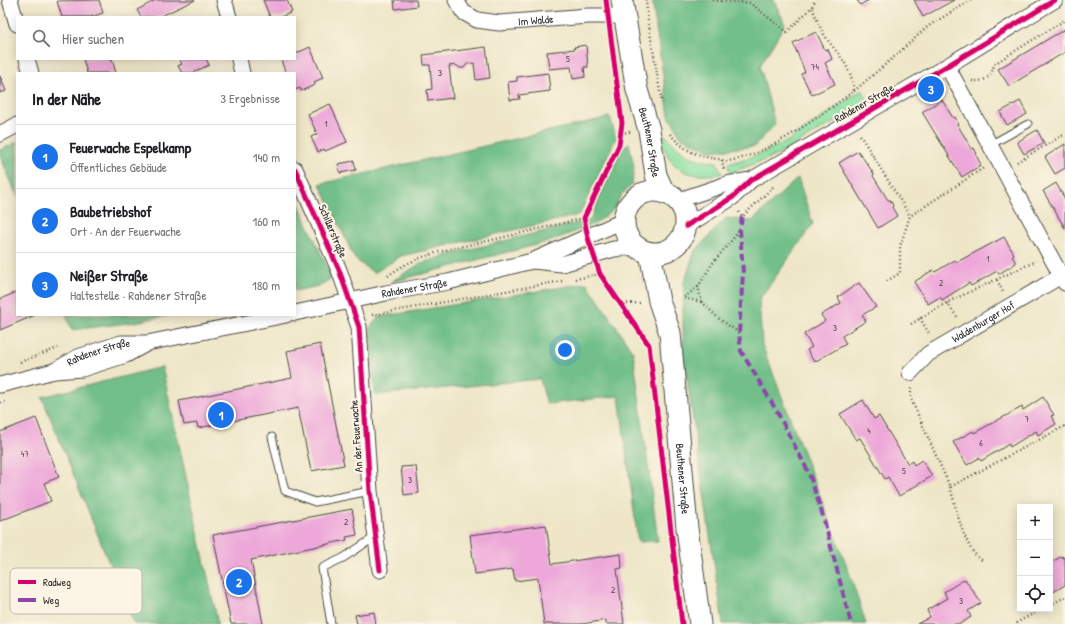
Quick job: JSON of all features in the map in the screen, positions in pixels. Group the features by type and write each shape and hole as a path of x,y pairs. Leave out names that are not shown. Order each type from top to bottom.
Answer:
{"main road":[{"name":"Beuthener Straße","path":"623,8 637,90 649,130 656,175 670,196"},
{"name":"Beuthener Straße","path":"637,90 635,131 644,178 641,195"},
{"path":"648,192 670,196 682,207 686,216 686,226 683,236 677,244 652,250 630,239 626,230 625,220 627,210 633,201 648,192"},
{"name":"Beuthener Straße","path":"652,250 659,301 670,334 687,528 700,624"}],"street":[{"path":"10,0 16,21"},
{"path":"224,0 229,16"},
{"name":"Im Walde","path":"456,0 463,12 477,20 499,23 588,16 623,8"},
{"name":"Rahdener Straße","path":"686,226 733,197 750,180 947,66 1056,0"},
{"path":"27,60 31,72"},
{"path":"239,60 242,72"},
{"path":"947,66 1063,280"},
{"path":"0,134 16,126"},
{"name":"Schillerstraße","path":"296,171 351,301"},
{"name":"Rahdener Straße","path":"670,196 685,198 727,184 750,180"},
{"name":"Rahdener Straße","path":"296,313 448,282 532,261 625,220"},
{"name":"Rahdener Straße","path":"532,261 562,264 614,249 652,250"},
{"name":"Waldenburger Hof","path":"910,373 928,354 1063,280"},
{"name":"An der Feuerwache","path":"351,301 359,327 370,491 380,570"},
{"name":"Rahdener Straße","path":"0,385 54,371 78,357 121,343 147,343 281,316"}],"lane":[{"path":"990,145 1028,124"},
{"path":"272,437 285,491 315,502 370,491"},
{"path":"330,624 322,568 343,558 376,537"}],"path":[{"path":"646,0 662,108"},
{"path":"713,0 750,3 787,32 812,7 815,0"},
{"path":"665,129 683,149 700,156 727,162 758,151 822,115 854,91 927,27 971,0"},
{"path":"812,7 823,32 846,64 852,76 854,91"},
{"path":"970,80 981,82 988,78 992,72 994,64 1065,20"},
{"path":"859,133 910,216"},
{"path":"1004,170 1065,134"},
{"path":"887,281 900,273 900,246 910,216 990,164"},
{"path":"385,278 395,270 419,259 457,248 584,218"},
{"path":"702,302 683,298 698,287 712,264 740,230"},
{"path":"911,324 948,302 1040,258 1050,256"},
{"path":"356,319 600,274"},
{"path":"698,287 702,302 718,318 739,333"},
{"path":"910,373 911,399 950,487 968,545 976,557 982,560"},
{"path":"950,487 1065,426"},
{"path":"1053,603 1065,597"},
{"path":"1016,623 1036,612"}],"green space":[{"path":"652,0 774,0 785,24 760,66 775,124 755,146 712,151 682,138 669,116"},
{"path":"862,90 869,102 777,155 730,173 728,164 758,155 788,141"},
{"path":"610,117 616,138 579,215 401,256 374,273 355,259 320,184"},
{"path":"660,136 666,136 683,152 694,158 717,162 722,174 699,175 681,170 669,157"},
{"path":"16,142 16,194 0,155 0,150"},
{"path":"629,143 634,167 632,185 622,194 613,210 596,223 551,241 391,282 421,263 455,253 590,220 622,148"},
{"path":"798,178 813,224 759,300 762,345 848,569 866,624 723,624 683,351 684,283 695,251 726,218 752,221"},
{"path":"296,198 332,278 319,286 296,291"},
{"path":"587,283 633,352 658,541 638,542 619,396 547,404 540,379 375,395 370,327 379,317"},
{"path":"66,316 166,316 135,322 72,330"},
{"path":"162,367 218,624 134,624 130,614 142,614 142,568 111,568 42,397"}],"building":[{"path":"99,0 103,13 94,16 62,16 57,1"},
{"path":"156,0 195,0 161,16 140,16 137,10"},
{"path":"263,0 287,0 292,12 283,16 270,16"},
{"path":"394,0 416,0 417,6 395,9"},
{"path":"857,0 869,0 860,5"},
{"path":"914,0 954,0 923,17"},
{"path":"1065,29 1065,52 1009,86 998,69"},
{"path":"816,32 825,50 828,49 832,59 825,63 835,84 812,95 801,74 805,72 793,43"},
{"path":"586,45 588,67 584,67 585,77 573,79 571,67 549,69 547,52 575,49 574,47"},
{"path":"310,47 323,78 314,82 315,85 301,91 300,88 296,90 296,72 284,72 285,71 281,60 296,60 296,54"},
{"path":"486,47 490,78 476,80 474,63 467,64 464,68 460,68 456,65 449,66 453,98 428,101 427,90 432,89 430,65 424,65 423,55"},
{"path":"83,60 112,60 116,72 87,72"},
{"path":"180,60 206,60 209,65 194,72 181,72 178,66 182,64"},
{"path":"548,73 550,91 519,95 520,99 510,100 508,82 517,81 517,77"},
{"path":"0,76 6,91 0,93"},
{"path":"942,100 953,118 955,117 958,123 957,124 972,149 974,148 981,165 962,177 922,112"},
{"path":"1020,101 1027,114 1007,125 1000,112"},
{"path":"330,104 347,142 325,151 324,149 318,152 311,137 317,134 308,114"},
{"path":"1037,130 1044,143 1024,154 1017,142"},
{"path":"1065,144 1065,168 1055,174 1045,157"},
{"path":"858,151 874,174 873,176 888,200 890,200 893,205 892,207 897,216 878,228 839,163"},
{"path":"354,161 356,170 340,173 338,164"},
{"path":"1056,183 1065,199 1065,228 1043,191"},
{"path":"1004,237 1014,254 1012,256 1016,263 999,274 997,271 971,286 969,283 942,300 940,297 928,304 914,282 933,270 935,272 955,260 957,262"},
{"path":"859,283 876,307 862,315 866,321 842,336 846,344 814,362 807,350 812,347 804,334 825,321 821,315 841,303 838,297"},
{"path":"16,292 16,316 33,316 0,330 0,299"},
{"path":"320,344 344,465 311,471 298,408 198,428 197,423 184,425 179,401 292,378 287,351"},
{"path":"1043,397 1054,415 1051,416 1056,424 1038,435 1036,431 1010,447 1009,444 981,461 979,458 967,465 953,442 973,431 974,433 1022,407 1023,410"},
{"path":"863,400 874,419 879,416 908,464 912,461 914,465 922,460 932,476 899,496 888,477 885,479 860,438 856,440 840,414"},
{"path":"36,418 59,477 44,483 51,501 0,521 0,432"},
{"path":"416,466 419,493 404,495 401,467"},
{"path":"352,509 357,535 346,537 347,540 251,560 263,624 231,624 213,535"},
{"path":"546,525 552,564 621,554 622,568 617,569 624,624 606,624 606,620 582,624 544,624 538,578 515,581 513,569 475,574 470,535"},
{"path":"1062,556 1063,558 1065,557 1065,585 1053,592 1053,576 1053,561"},
{"path":"965,579 981,603 968,611 971,617 960,624 917,624 930,617 927,610 947,598 944,592"},
{"path":"374,612 376,624 357,624 355,615"}],"marked path":[{"path":"742,217 740,230 743,273 739,333 741,351 775,408 809,473 823,516 851,624"}],"cycle path":[{"path":"606,0 622,123 619,145 584,218 588,238 600,274 649,345 682,624"},
{"path":"686,226 733,197 751,180 947,66 1055,0"},
{"path":"296,171 339,270 359,327 370,491 380,570"}],"place":[{"name":"Neißer Straße","path":"931,89"},
{"name":"Feuerwache Espelkamp","path":"221,415"},
{"name":"Baubetriebshof","path":"239,582"}]}
